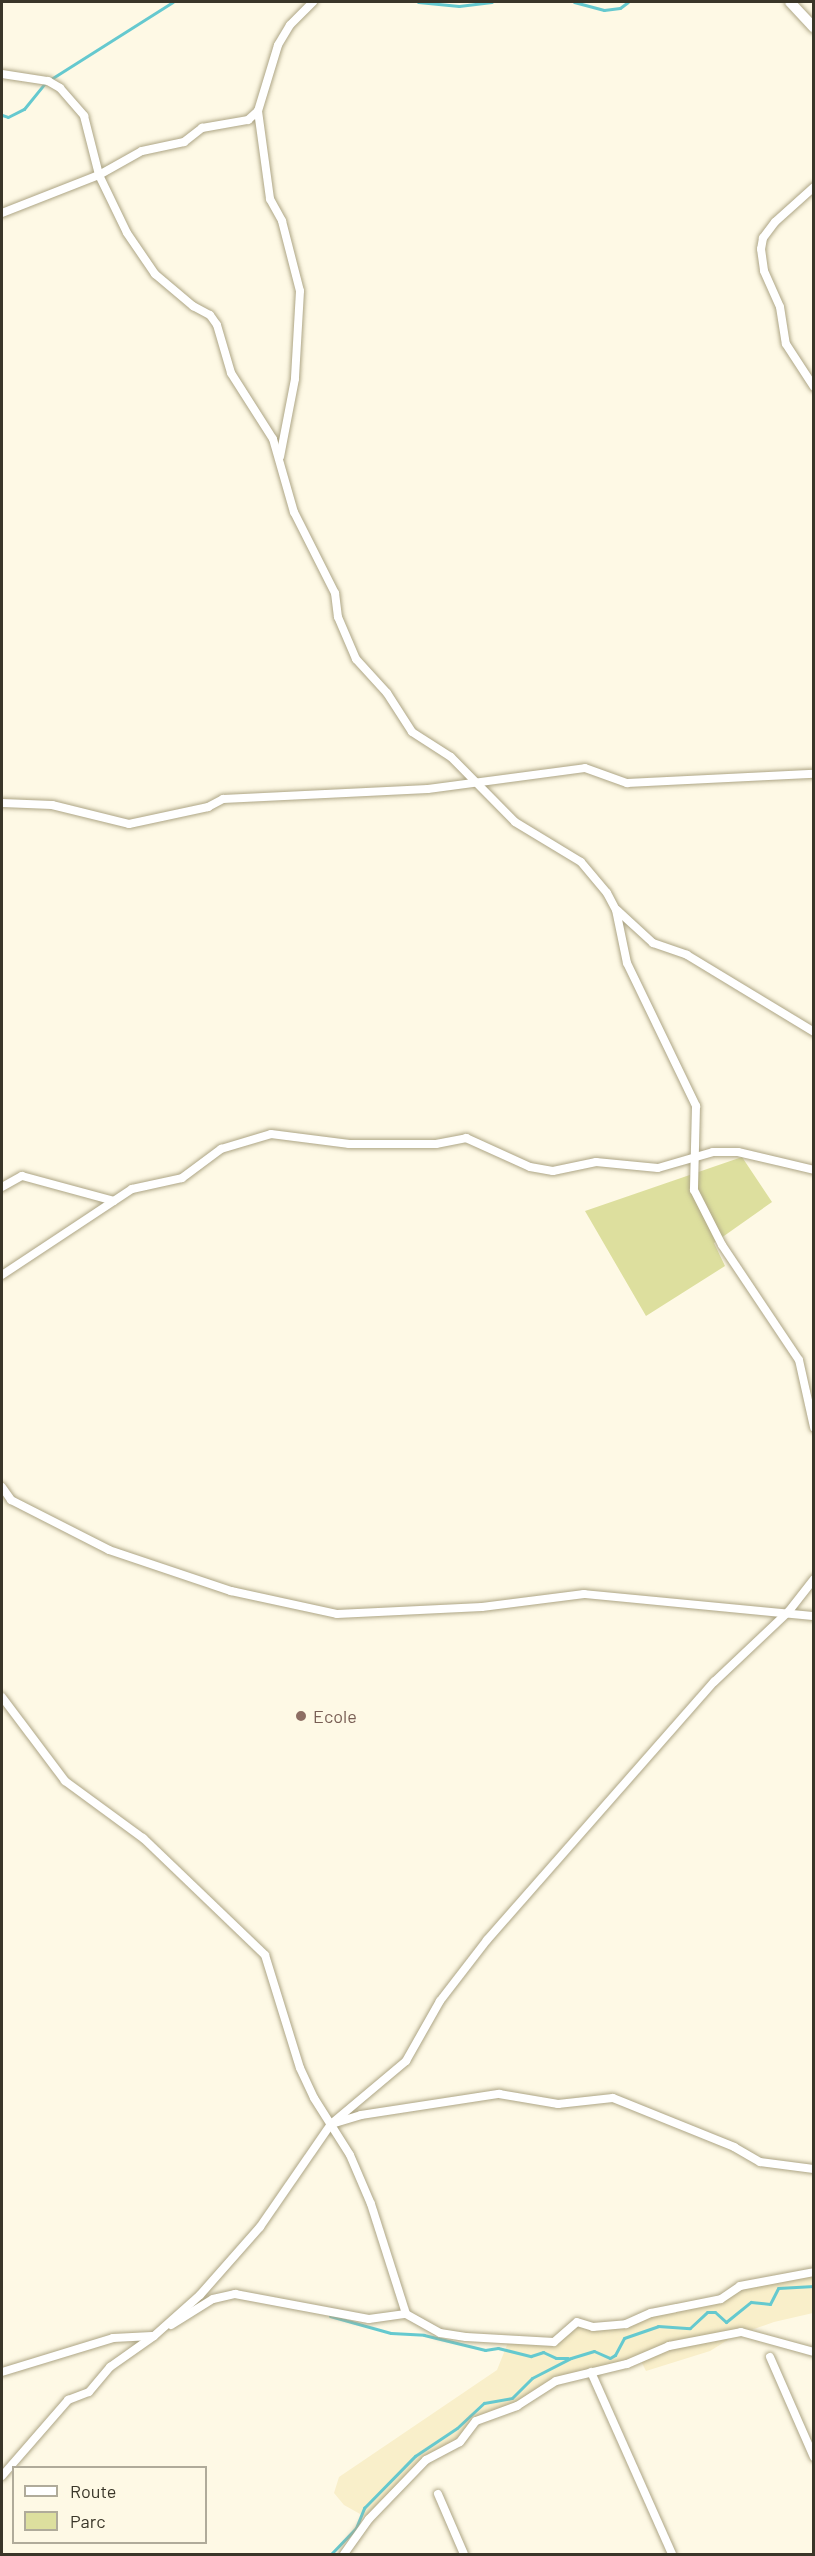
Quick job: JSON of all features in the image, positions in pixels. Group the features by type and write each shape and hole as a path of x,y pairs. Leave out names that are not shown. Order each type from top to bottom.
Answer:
{"street":[{"path":"280,457 295,379 300,291 284,228 270,199 258,111 278,45 290,25 313,2"},
{"path":"790,2 813,28"},
{"path":"2,74 48,81 60,88 84,116 99,175 127,233 155,274 194,306 210,315 218,325 231,373 273,439 294,512 334,592 338,617 356,659 387,693 412,732 451,756 514,822 581,862 616,910 653,943 687,955 813,1032"},
{"path":"2,213 99,175 142,151 184,142 202,128 248,120 258,111"},
{"path":"813,188 775,222 763,238 761,249 764,271 780,307 786,344 813,387"},
{"path":"2,802 52,805 129,824 208,807 223,799 428,789 585,768 627,783 813,774"},
{"path":"616,910 627,963 696,1106 697,1157 694,1190 722,1245 799,1360 813,1427"},
{"path":"2,1275 132,1189 182,1178 221,1149 271,1134 350,1144 436,1144 466,1138 530,1167 553,1171 596,1162 658,1168 713,1152 738,1152 813,1170"},
{"path":"2,1186 22,1176 114,1201"},
{"path":"2,1487 11,1500 109,1550 231,1591 337,1614 482,1607 584,1594 789,1611 813,1616"},
{"path":"2,2372 113,2338 153,2336 200,2295 260,2227 331,2124 406,2061 440,2001 487,1940 714,1682 789,1611 813,1579"},
{"path":"2,1697 65,1781 143,1838 219,1914 258,1945 288,2018 300,2068 350,2155 371,2204 406,2314"},
{"path":"331,2124 361,2115 499,2094 558,2104 613,2098 734,2147 760,2162 813,2169"},
{"path":"2,2476 68,2400 89,2392 110,2367 153,2336 213,2299 235,2294 369,2319 406,2314 440,2333 554,2342 577,2322 593,2327 626,2324 651,2313 721,2299 740,2286 813,2272"},
{"path":"344,2554 369,2518 418,2469 460,2442 476,2421 517,2406 556,2381 627,2364 669,2346 741,2332 813,2352"},
{"path":"770,2357 813,2457"},
{"path":"591,2372 672,2554"},
{"path":"438,2494 464,2554"}],"green space":[{"path":"742,1157 772,1202 714,1243 725,1266 646,1316 585,1211"}],"sand":[{"path":"813,2272 813,2313 774,2322 734,2336 710,2351 646,2371 640,2359 556,2381 517,2406 486,2416 460,2442 426,2460 369,2519 344,2505 334,2493 339,2477 497,2370 509,2340 554,2342 571,2324 610,2327 721,2299 740,2286"}],"waterway":[{"path":"51,79 173,2"},
{"path":"418,2 459,6 492,2"},
{"path":"574,2 604,10 620,8 628,2"},
{"path":"2,115 8,117 24,109 45,83"},
{"path":"331,2554 356,2528 364,2508 415,2456 457,2428 484,2403 512,2398 532,2378 571,2358 594,2351 610,2358 615,2355 624,2338 658,2326 690,2328 707,2312 715,2312 726,2322 751,2302 770,2304 778,2288 814,2286"},
{"path":"330,2316 391,2333 424,2335 485,2350 498,2348 531,2356 543,2352 556,2358 568,2358"}],"place":[{"name":"Ecole","path":"301,1716"}]}
